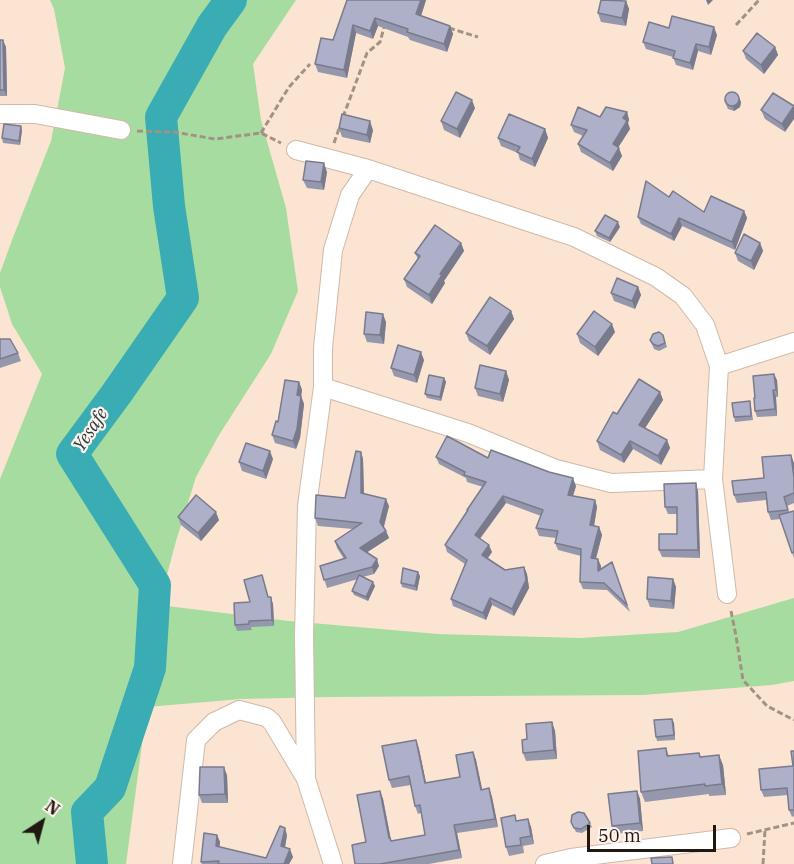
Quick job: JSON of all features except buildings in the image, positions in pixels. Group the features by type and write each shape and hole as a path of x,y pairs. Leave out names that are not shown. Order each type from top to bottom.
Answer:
{"street":[{"path":"0,114 35,114 129,130"},
{"path":"296,150 368,170 574,237 656,277 682,296 705,325 719,366 713,479 727,594"},
{"path":"306,778 304,636 307,506 322,387 323,348 333,249 350,195 368,170"},
{"path":"719,366 794,342"},
{"path":"322,387 468,433 556,469 611,483 713,479"},
{"path":"182,864 196,740 214,722 240,710 266,717 272,722 306,778 333,864"},
{"path":"545,864 571,858 730,838"}],"path":[{"path":"736,25 759,0"},
{"path":"328,158 367,53 380,42 386,21"},
{"path":"445,27 478,37"},
{"path":"261,133 290,87 310,64"},
{"path":"129,130 174,132 215,139 261,133 296,150"},
{"path":"727,594 743,680 767,706 794,720"},
{"path":"730,838 794,823"},
{"path":"763,864 765,830"}],"green space":[{"path":"50,0 296,0 253,64 261,120 286,208 298,291 271,354 219,435 196,477 159,605 289,621 438,634 579,638 678,632 794,598 794,681 772,685 643,695 241,699 147,707 126,864 0,864 0,479 42,374 12,324 0,287 0,273 51,141 65,68 54,9"}],"waterway":[{"name":"Yesafe","path":"92,864 87,812 110,788 150,668 155,585 72,454 183,298 169,206 161,117 212,26 231,0"}]}
